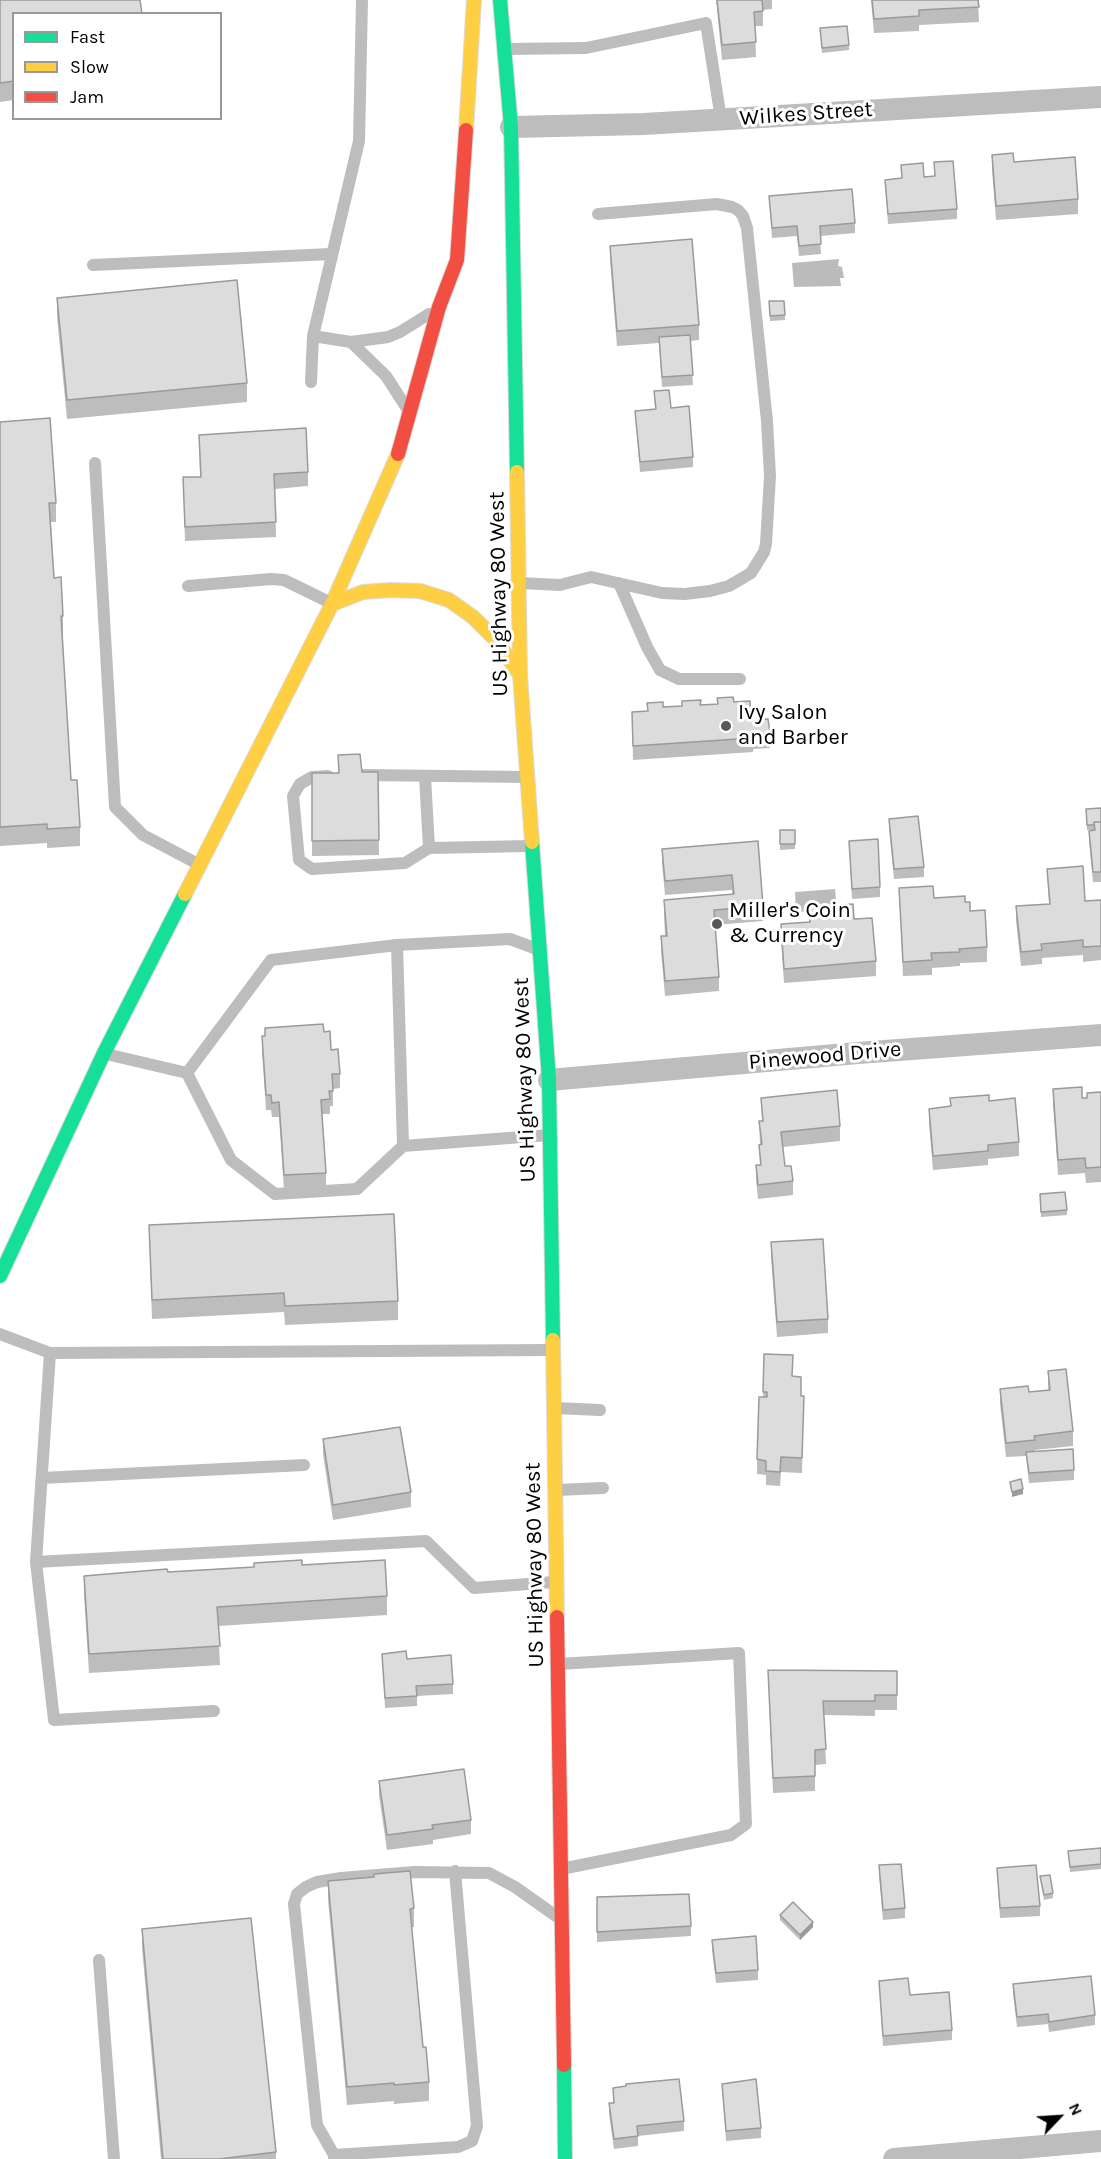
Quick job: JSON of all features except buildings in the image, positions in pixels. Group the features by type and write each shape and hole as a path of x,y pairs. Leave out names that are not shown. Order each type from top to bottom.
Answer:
{"main road":[{"path":"0,1276 104,1053 332,604 400,450 439,308 457,260 474,0"},
{"name":"US Highway 80 West","path":"500,0 511,128 520,675 549,1080 565,2159"},
{"path":"332,604 363,592 392,590 420,591 449,600 473,617 495,639 520,675"}],"street":[{"name":"Wilkes Street","path":"511,128 644,124 1101,97"},
{"name":"Pinewood Drive","path":"549,1080 870,1052 1101,1035"},
{"path":"894,2159 1101,2141"}],"lane":[{"path":"311,382 314,336 359,141 362,0"},
{"path":"504,49 586,48 706,23 722,119"},
{"path":"519,583 560,585 591,578 662,593 685,594 710,591 729,586 751,573 764,552 766,544 770,476 762,357 747,228 743,216 732,207 717,204 598,214"},
{"path":"93,265 331,255"},
{"path":"314,336 351,342 388,337 400,333 439,308"},
{"path":"351,342 388,379 402,399 410,416"},
{"path":"95,463 115,807 143,835 200,865"},
{"path":"188,585 284,580 332,604"},
{"path":"619,583 650,654 660,670 679,680 740,679"},
{"path":"361,775 528,777"},
{"path":"339,776 312,777 300,784 294,796 299,860 312,868 405,863 429,848 532,846"},
{"path":"425,777 429,848"},
{"path":"187,1073 271,960 397,945 510,939 540,950"},
{"path":"397,945 403,1146"},
{"path":"104,1053 187,1073 231,1160 275,1194 357,1189 403,1146 550,1135"},
{"path":"0,1334 50,1353 554,1350"},
{"path":"50,1353 36,1562 54,1720 214,1711"},
{"path":"554,1408 600,1410"},
{"path":"42,1478 304,1465"},
{"path":"555,1490 603,1488"},
{"path":"36,1562 426,1541 474,1588 557,1582"},
{"path":"558,1664 739,1653 746,1824 730,1835 561,1869"},
{"path":"455,1871 477,2126 472,2141 458,2147 334,2157 317,2125 294,1904 297,1894 317,1882 341,1878 414,1872 455,1871 489,1873 515,1887 561,1919"},
{"path":"99,1960 114,2159"}],"shaded area":[{"path":"839,259 838,266 842,267 844,278 840,278 841,286 794,287 792,263"},
{"path":"835,889 837,910 796,912 795,892"}],"traffic: fast":[{"path":"500,0 511,127 517,472"},
{"path":"532,842 549,1080 553,1340"},
{"path":"0,1276 104,1053 185,894"},
{"path":"564,2065 565,2159"}],"traffic: slow":[{"path":"466,130 474,0"},
{"path":"185,894 332,604 398,454"},
{"path":"517,472 520,675 532,842"},
{"path":"332,604 363,592 391,590 420,591 449,600 473,617 496,640 520,675"},
{"path":"553,1340 557,1617"}],"traffic: jam":[{"path":"398,454 439,307 457,260 466,130"},
{"path":"557,1617 564,2065"}],"place":[{"name":"Ivy Salon and Barber","path":"726,726"},
{"name":"Miller's Coin & Currency","path":"717,924"}]}
